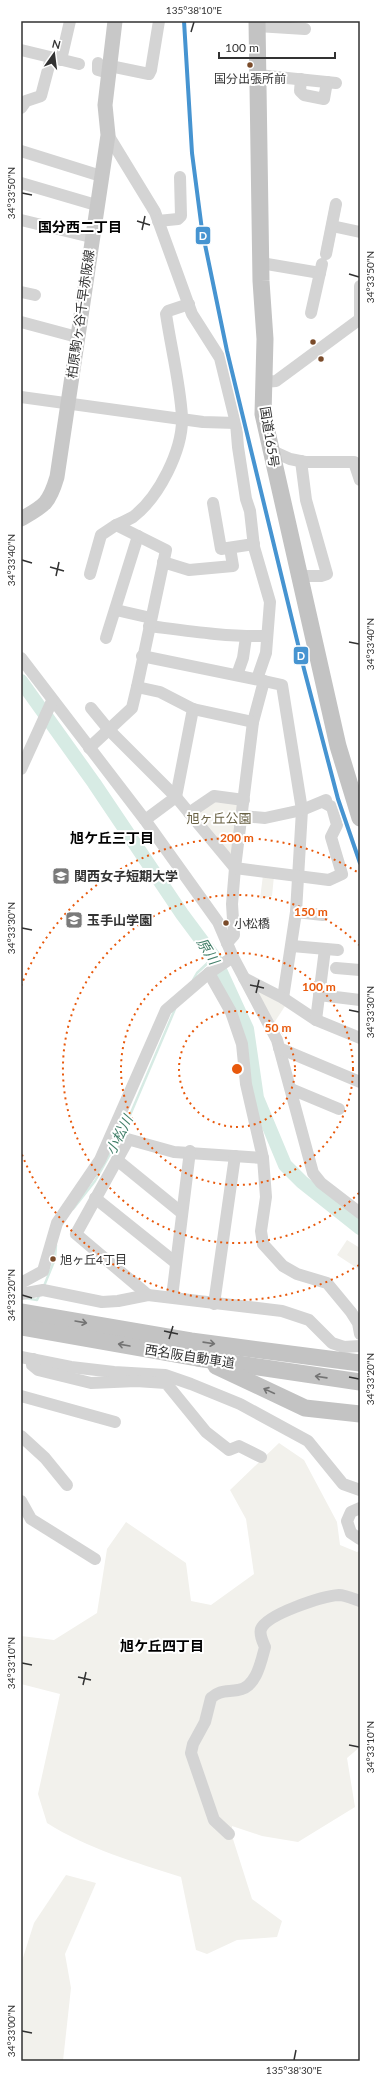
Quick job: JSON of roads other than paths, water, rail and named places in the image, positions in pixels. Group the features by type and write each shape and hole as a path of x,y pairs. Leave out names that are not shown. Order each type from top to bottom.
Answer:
{"highway":[{"name":"国道165号","path":"257,24 261,263 266,339 263,414 338,746 356,788 360,818"},
{"name":"西名阪自動車道","path":"21,1313 41,1323 197,1358 360,1382"},
{"name":"西名阪自動車道","path":"21,1327 41,1323 360,1363"},
{"path":"197,1358 305,1408 360,1414"}],"main road":[{"name":"柏原駒ヶ谷千早赤阪線","path":"21,519 44,506 53,492 57,477 91,237 108,135 105,104 105,68 115,21"}],"street":[{"path":"21,108 26,101 41,96 70,21"},
{"path":"105,68 148,74 151,70 159,21"},
{"path":"257,24 305,29"},
{"path":"21,50 79,64"},
{"path":"258,75 301,79 331,82 324,99 304,95 300,91 301,79"},
{"path":"108,135 155,212 192,314 220,358 236,422 238,447 246,499 250,512 254,544 270,602 266,636 266,653 253,722 235,868 232,904 234,935 226,943"},
{"path":"21,151 101,176"},
{"path":"158,221 178,219 181,216 180,177"},
{"path":"21,183 96,205"},
{"path":"311,313 336,204"},
{"path":"21,220 91,237"},
{"path":"332,226 360,232"},
{"path":"261,263 323,264"},
{"path":"264,382 276,381 360,318 360,286"},
{"path":"21,292 35,295"},
{"path":"90,574 101,535 116,525 133,517 160,486 168,472 174,456 182,419 166,314 168,311 189,304"},
{"path":"21,322 77,337"},
{"path":"21,397 203,422 236,422"},
{"path":"270,450 290,459 300,461 357,462 360,480"},
{"path":"299,576 320,576 327,574 306,500 300,461"},
{"path":"213,503 221,549 254,544"},
{"path":"89,748 132,708 166,550 116,525"},
{"path":"106,638 138,536"},
{"path":"163,562 189,570 233,566 230,548"},
{"path":"116,610 150,622 195,632 246,637 266,636"},
{"path":"237,675 243,658 246,637"},
{"path":"142,656 282,685 302,810 296,912 283,998"},
{"path":"21,658 51,704 89,748 144,820 218,922 230,958 244,978 279,1048 313,1173 321,1183 360,1213"},
{"path":"137,687 160,692 193,709 253,722"},
{"path":"21,769 24,753 42,726 51,704"},
{"path":"91,708 110,730 176,797 235,868 329,880 342,874 331,836 337,825 332,807 325,801 302,810 266,818 242,816"},
{"path":"144,820 176,797 193,709"},
{"path":"189,813 214,796 244,800"},
{"path":"296,912 323,916"},
{"path":"292,946 338,950"},
{"path":"316,1020 325,949"},
{"path":"21,1313 26,1293 43,1271 56,1223 100,1160 113,1134 166,1010 230,958"},
{"path":"336,968 360,970"},
{"path":"211,972 231,1012 242,1044 246,1084 262,1158 266,1197 261,1231 263,1244 283,1266 292,1272 327,1283 351,1312 358,1323 360,1334"},
{"path":"244,978 283,998 316,1020 360,1038"},
{"path":"319,995 360,1000"},
{"path":"279,1048 360,1082"},
{"path":"290,1089 339,1109"},
{"path":"113,1134 128,1140 174,1152 190,1151 262,1158"},
{"path":"128,1140 76,1234 148,1295"},
{"path":"172,1297 190,1151"},
{"path":"214,1304 235,1156"},
{"path":"117,1160 182,1213"},
{"path":"95,1198 176,1263"},
{"path":"21,1283 43,1271"},
{"path":"26,1293 43,1290 102,1302 118,1301 148,1295 282,1311 309,1320 332,1343 344,1347 360,1346"},
{"path":"21,1357 114,1372 165,1375 198,1386 240,1404 308,1441 343,1484 360,1490"},
{"path":"33,1359 32,1365 38,1370 91,1383 136,1381 166,1383 206,1432 229,1450 238,1446 261,1457"},
{"path":"21,1396 115,1422"},
{"path":"21,1436 45,1458 68,1485"},
{"path":"21,1501 31,1519 94,1559"},
{"path":"360,1508 351,1512 347,1521 352,1533 360,1539"},
{"path":"229,1834 214,1820 190,1753 193,1744 205,1722 211,1698 223,1690 238,1690 245,1688 254,1678 265,1647 260,1634 261,1628 268,1620 291,1608 340,1595 360,1601"}],"waterway":[{"name":"原川","path":"21,681 94,783 182,914 214,957 247,1029 257,1098 285,1165 302,1182 360,1228"},
{"name":"小松川","path":"193,980 197,973 214,957"},
{"name":"小松川","path":"122,1134 175,1009"},
{"name":"小松川","path":"73,1209 95,1181 118,1140"},
{"name":"小松川","path":"44,1286 55,1259 56,1245"},
{"name":"小松川","path":"25,1298 37,1300 40,1294"}],"place":[{"name":"国分出張所前","path":"250,65"},
{"name":"関西女子短期大学","path":"61,876"},
{"name":"玉手山学園","path":"74,920"},
{"name":"小松橋","path":"226,923"},
{"name":"旭ヶ丘4丁目","path":"53,1259"}],"district":[{"name":"国分西二丁目","path":"80,227"},
{"name":"旭ケ丘三丁目","path":"112,838"},
{"name":"旭ケ丘四丁目","path":"162,1646"}],"park label":[{"name":"旭ヶ丘公園","path":"219,818"}]}
